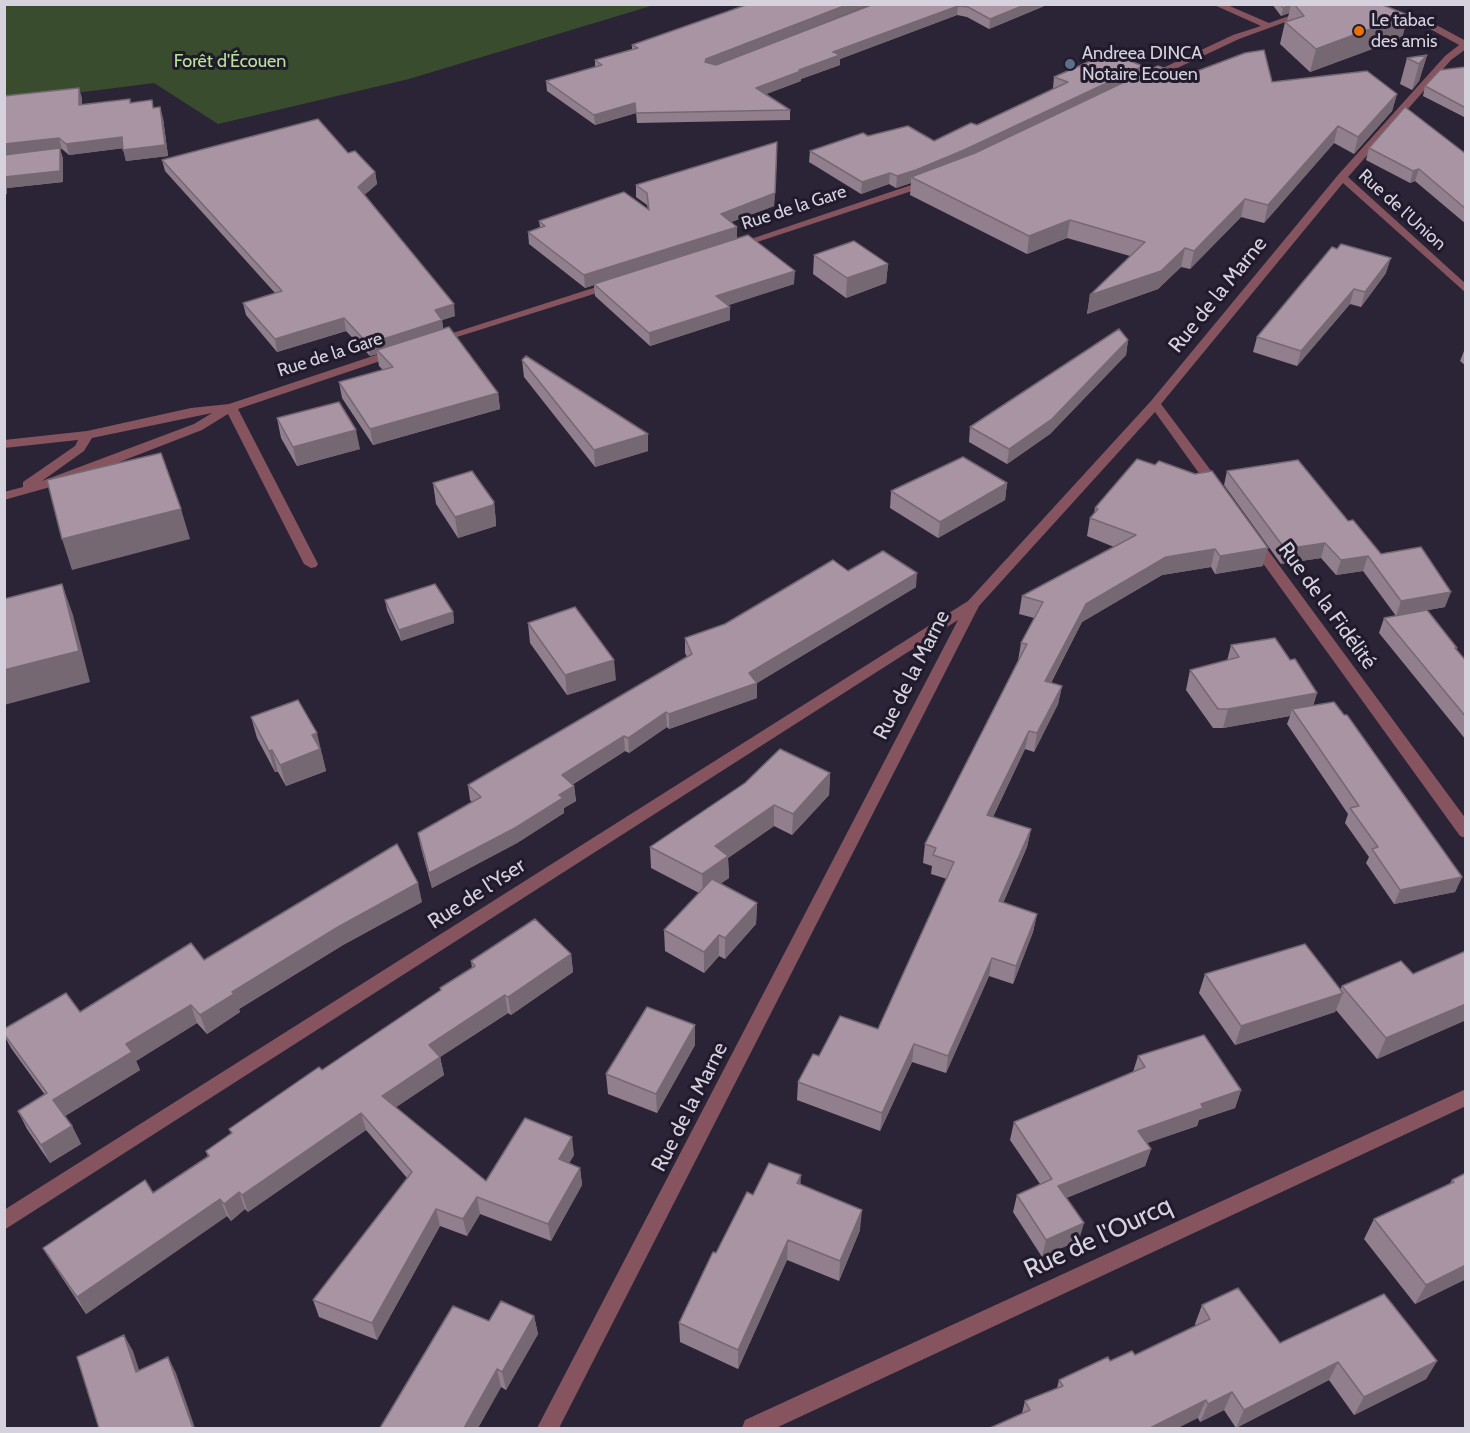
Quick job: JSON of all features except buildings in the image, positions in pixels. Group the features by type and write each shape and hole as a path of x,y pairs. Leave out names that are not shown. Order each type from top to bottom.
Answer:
{"street":[{"path":"1216,4 1267,25"},
{"path":"1135,85 1267,25 1313,11"},
{"path":"1378,12 1426,23 1465,45"},
{"name":"Rue de la Marne","path":"548,1428 973,604 1155,404 1342,177 1436,70 1465,45"},
{"name":"Rue de l'Union","path":"1342,177 1466,290"},
{"name":"Rue de la Gare","path":"718,251 939,178"},
{"path":"425,344 628,280"},
{"name":"Rue de la Gare","path":"4,444 87,435 191,412 231,407 414,347"},
{"path":"1155,404 1224,499"},
{"path":"4,496 63,479 198,427 231,407 311,564"},
{"path":"21,490 80,448 87,435"},
{"name":"Rue de la Fidélité","path":"1245,528 1466,832"},
{"name":"Rue de l'Yser","path":"4,1221 973,604"},
{"name":"Rue de l'Ourcq","path":"753,1428 1466,1097"}],"green space":[{"name":"Forêt d'Écouen","path":"4,5 654,5 409,79 218,124 154,83 5,102"}],"place":[{"name":"Le tabac des amis","path":"1359,31"},
{"name":"Andreea DINCA Notaire Ecouen","path":"1070,64"}]}
